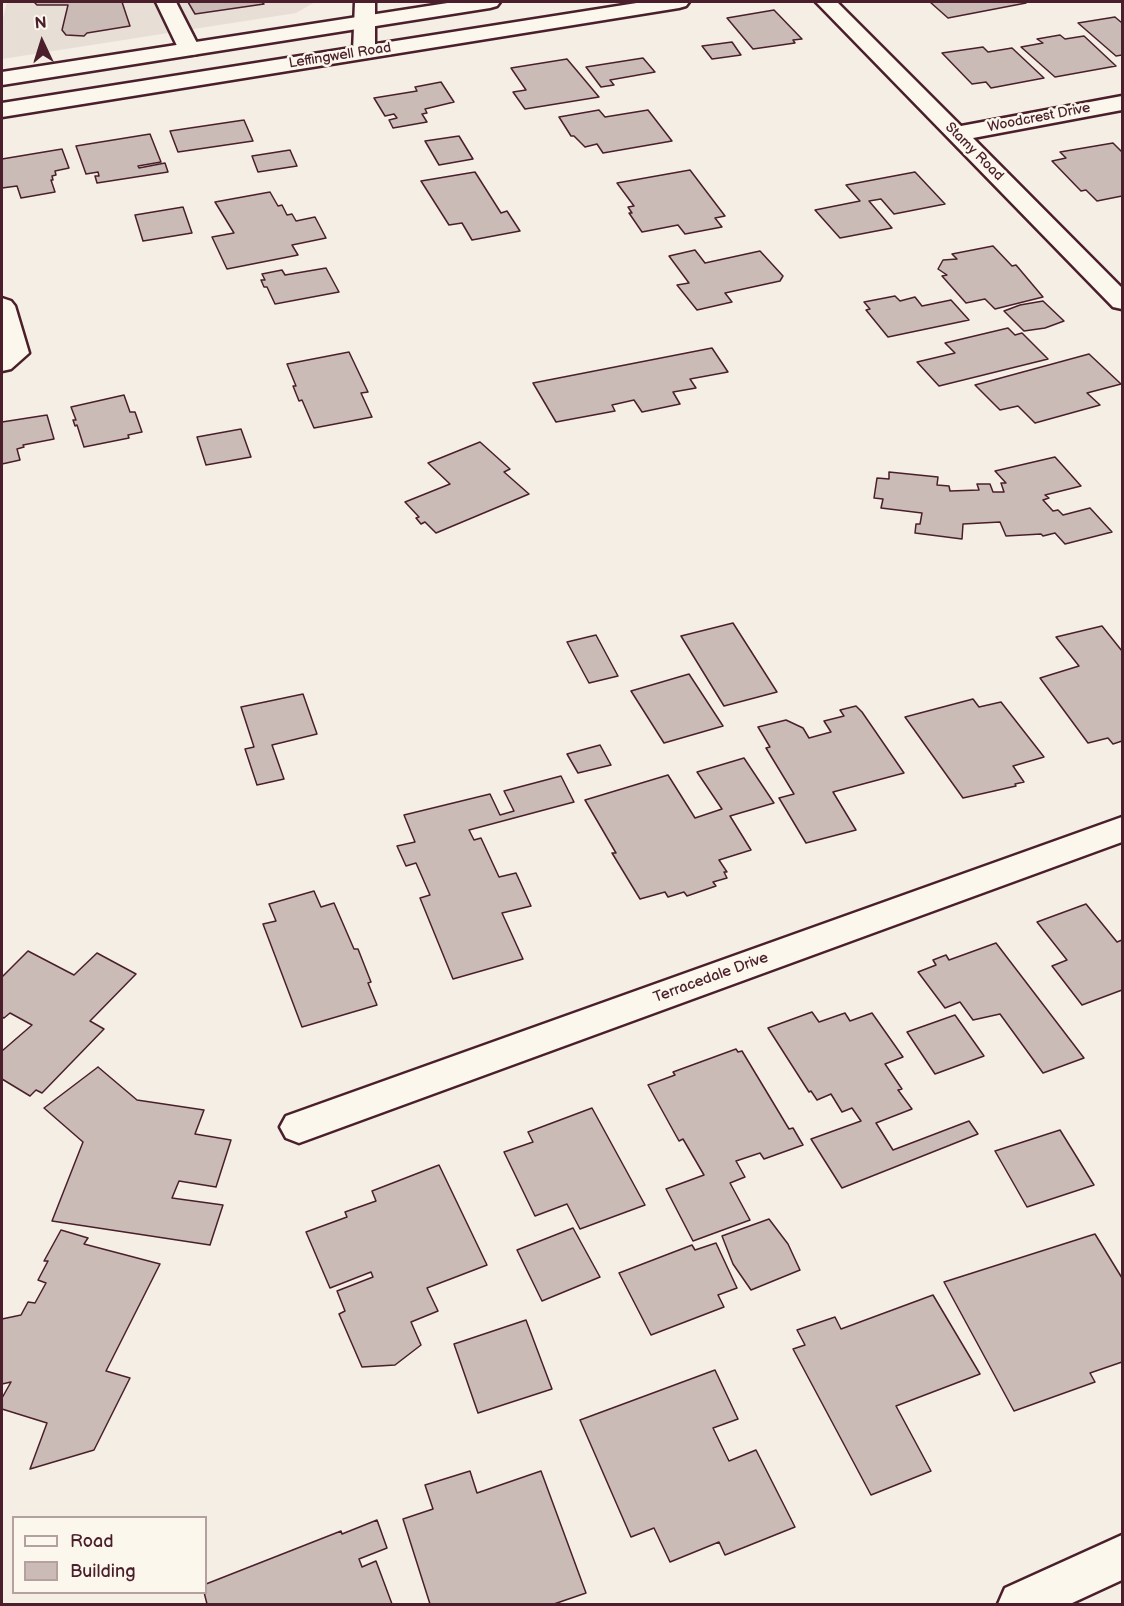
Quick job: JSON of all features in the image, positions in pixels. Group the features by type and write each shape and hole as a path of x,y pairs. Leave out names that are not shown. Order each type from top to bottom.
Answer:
{"street":[{"path":"166,2 189,49"},
{"name":"Leffingwell Road","path":"2,79 189,49 365,11 490,2"},
{"name":"Leffingwell Road","path":"2,110 679,2"},
{"name":"Stamy Road","path":"826,2 1122,302"},
{"path":"364,52 365,11"},
{"name":"Woodcrest Drive","path":"956,134 1122,103"},
{"path":"2,306 16,353 2,363"},
{"name":"Terracedale Drive","path":"299,1127 1122,829"},
{"path":"1021,1605 1122,1557"}],"shaded area":[{"path":"7,2 315,2 296,13 2,59 2,22"}],"building":[{"path":"34,2 122,2 130,26 87,33 84,36 66,35 62,30 68,5 37,5"},
{"path":"188,2 262,2 264,4 195,14"},
{"path":"930,2 1025,2 1026,3 948,18"},
{"path":"774,10 802,39 793,40 795,43 753,49 727,18"},
{"path":"1115,17 1122,23 1122,55 1116,56 1078,23"},
{"path":"1060,35 1065,39 1084,36 1116,66 1055,77 1021,47 1043,43 1037,39"},
{"path":"732,42 741,55 712,59 702,46"},
{"path":"983,47 988,52 1012,48 1044,78 991,88 986,82 972,84 942,53"},
{"path":"643,58 655,72 610,80 614,85 601,87 586,67"},
{"path":"567,59 599,97 525,109 513,92 526,90 511,68"},
{"path":"441,82 454,102 425,109 427,113 422,114 427,122 393,128 389,120 397,118 394,114 385,116 374,98 417,91 415,87"},
{"path":"599,110 605,117 648,110 672,141 603,153 597,144 585,147 574,136 571,136 559,117"},
{"path":"244,120 253,141 178,152 170,131"},
{"path":"150,134 161,162 138,166 139,168 165,163 168,172 97,183 95,176 99,176 98,172 86,174 76,146"},
{"path":"459,136 473,159 439,165 425,141"},
{"path":"1113,143 1122,152 1122,196 1097,201 1086,190 1081,191 1052,161 1066,158 1060,152"},
{"path":"62,149 69,168 55,171 56,175 52,176 55,192 21,198 17,186 2,188 2,159"},
{"path":"290,150 297,166 258,172 252,156"},
{"path":"690,170 725,216 715,218 722,227 685,234 678,225 642,232 629,213 632,213 628,207 634,206 617,183"},
{"path":"475,172 501,213 507,211 520,231 472,240 462,223 449,225 421,181"},
{"path":"915,172 945,204 894,214 881,199 869,201 892,228 840,238 815,210 860,201 846,185"},
{"path":"270,192 278,206 282,205 287,215 292,214 296,221 315,217 326,238 292,245 298,255 227,269 212,237 234,233 215,202"},
{"path":"183,207 192,233 143,241 135,215"},
{"path":"993,246 1012,266 1016,265 1043,297 995,309 985,299 966,303 942,276 947,275 938,269 943,260 957,259 952,254"},
{"path":"695,250 705,263 760,251 783,276 780,281 725,293 732,302 697,310 677,285 689,283 669,256"},
{"path":"326,268 339,292 275,304 261,280 265,280 262,274 282,270 285,275"},
{"path":"895,296 900,301 915,297 922,306 951,300 969,320 888,337 866,310 870,309 864,302"},
{"path":"1043,301 1064,321 1045,328 1024,331 1004,311 1020,305"},
{"path":"1008,328 1015,335 1022,333 1048,359 939,386 917,362 955,353 945,343"},
{"path":"712,348 728,372 690,379 696,388 673,392 680,404 642,412 634,400 612,405 615,411 556,422 533,383"},
{"path":"349,352 368,392 361,393 372,417 314,428 302,400 299,401 287,364"},
{"path":"1089,354 1121,384 1087,393 1100,405 1035,423 1018,406 1000,410 975,385"},
{"path":"124,395 130,412 135,412 142,432 128,435 129,438 84,447 77,425 75,426 73,420 76,420 71,407"},
{"path":"47,415 54,439 23,445 24,447 17,449 20,460 2,464 2,422"},
{"path":"241,429 251,457 206,465 197,437"},
{"path":"480,442 510,469 504,472 529,494 436,533 425,522 421,524 416,518 419,517 405,502 450,484 428,463"},
{"path":"1055,457 1081,486 1045,495 1049,498 1043,500 1053,511 1058,510 1063,515 1090,508 1112,532 1065,544 1055,533 1043,536 1041,534 1006,536 1000,522 963,524 962,539 915,533 916,524 920,524 922,513 881,508 883,499 874,498 877,478 889,479 889,472 938,477 937,485 949,486 950,491 979,490 977,484 990,484 993,492 1004,492 1001,483 1006,483 995,471"},
{"path":"733,623 777,692 724,706 681,636"},
{"path":"1102,626 1122,651 1122,741 1113,744 1108,738 1088,743 1040,678 1079,666 1056,637"},
{"path":"596,635 618,676 589,683 567,642"},
{"path":"689,674 723,726 664,743 631,691"},
{"path":"303,694 317,734 272,745 284,779 257,785 245,749 254,747 241,707"},
{"path":"973,699 979,707 1001,702 1044,757 1013,766 1024,782 1015,784 1016,786 963,798 905,717"},
{"path":"856,706 904,773 833,792 856,830 806,843 779,798 794,794 766,748 770,747 758,727 786,720 803,728 809,738 831,732 824,721 844,716 840,710"},
{"path":"600,745 611,765 578,773 567,754"},
{"path":"744,758 774,803 730,816 751,850 719,860 727,872 724,872 727,878 713,882 716,886 687,896 684,892 668,897 665,892 640,899 612,853 616,853 585,800 668,775 695,818 722,809 697,772"},
{"path":"561,776 574,802 469,830 474,840 481,838 499,877 516,873 531,906 502,913 523,959 453,979 420,898 430,895 416,863 406,866 397,846 415,842 404,815 490,794 500,815 514,811 504,791"},
{"path":"314,891 321,907 334,903 354,949 358,949 377,1005 302,1027 263,924 276,921 269,904"},
{"path":"1086,904 1117,942 1122,940 1122,990 1082,1005 1052,966 1067,960 1037,922"},
{"path":"996,943 1084,1058 1043,1073 1000,1014 973,1020 960,1002 945,1008 918,972 936,965 933,960 946,955 949,960"},
{"path":"28,951 74,975 97,953 136,974 90,1021 104,1029 42,1093 36,1090 30,1096 2,1079 2,1051 32,1025 10,1013 2,1017 2,977"},
{"path":"812,1012 819,1022 845,1013 850,1021 872,1013 903,1057 885,1064 902,1089 898,1090 912,1109 876,1123 893,1150 969,1121 978,1134 842,1188 811,1139 861,1121 852,1108 842,1112 831,1094 817,1100 811,1091 809,1092 768,1028"},
{"path":"955,1015 984,1056 935,1074 907,1032"},
{"path":"736,1049 738,1052 742,1051 789,1129 793,1128 803,1145 764,1159 760,1153 736,1161 745,1177 730,1183 750,1220 693,1241 666,1189 704,1175 683,1139 679,1141 648,1085 675,1075 673,1072"},
{"path":"98,1067 137,1100 204,1110 195,1134 231,1140 216,1187 179,1181 172,1198 223,1205 210,1245 52,1221 83,1142 44,1108"},
{"path":"592,1108 645,1205 580,1229 567,1204 535,1216 504,1152 533,1142 528,1132"},
{"path":"1060,1130 1094,1185 1027,1207 995,1151"},
{"path":"439,1165 487,1265 427,1288 438,1311 411,1322 421,1345 395,1365 362,1367 339,1314 345,1311 337,1291 373,1277 371,1272 330,1288 306,1232 347,1217 345,1212 376,1201 372,1191"},
{"path":"769,1219 788,1244 800,1270 751,1290 733,1264 722,1236"},
{"path":"573,1228 600,1277 542,1301 517,1250"},
{"path":"61,1230 88,1238 84,1244 160,1264 106,1371 130,1378 94,1450 30,1469 47,1423 2,1409 2,1398 11,1382 2,1384 2,1319 21,1315 28,1302 35,1303 46,1283 38,1280 48,1261 44,1261"},
{"path":"1095,1234 1122,1278 1122,1362 1090,1373 1095,1382 1014,1411 944,1282"},
{"path":"716,1243 737,1288 718,1295 724,1307 651,1335 619,1273 692,1245 695,1250"},
{"path":"933,1295 980,1374 896,1406 931,1471 871,1495 793,1349 805,1345 797,1330 835,1317 841,1329"},
{"path":"526,1320 552,1389 478,1413 454,1344"},
{"path":"715,1370 738,1419 713,1428 729,1461 756,1450 795,1527 725,1555 719,1542 670,1562 654,1528 631,1537 580,1420"},
{"path":"470,1471 477,1493 541,1471 586,1593 554,1604 430,1604 403,1519 433,1509 425,1485"},
{"path":"377,1520 387,1548 359,1559 362,1567 376,1561 392,1604 207,1604 204,1594 207,1594 207,1584 341,1531 342,1534"}]}
